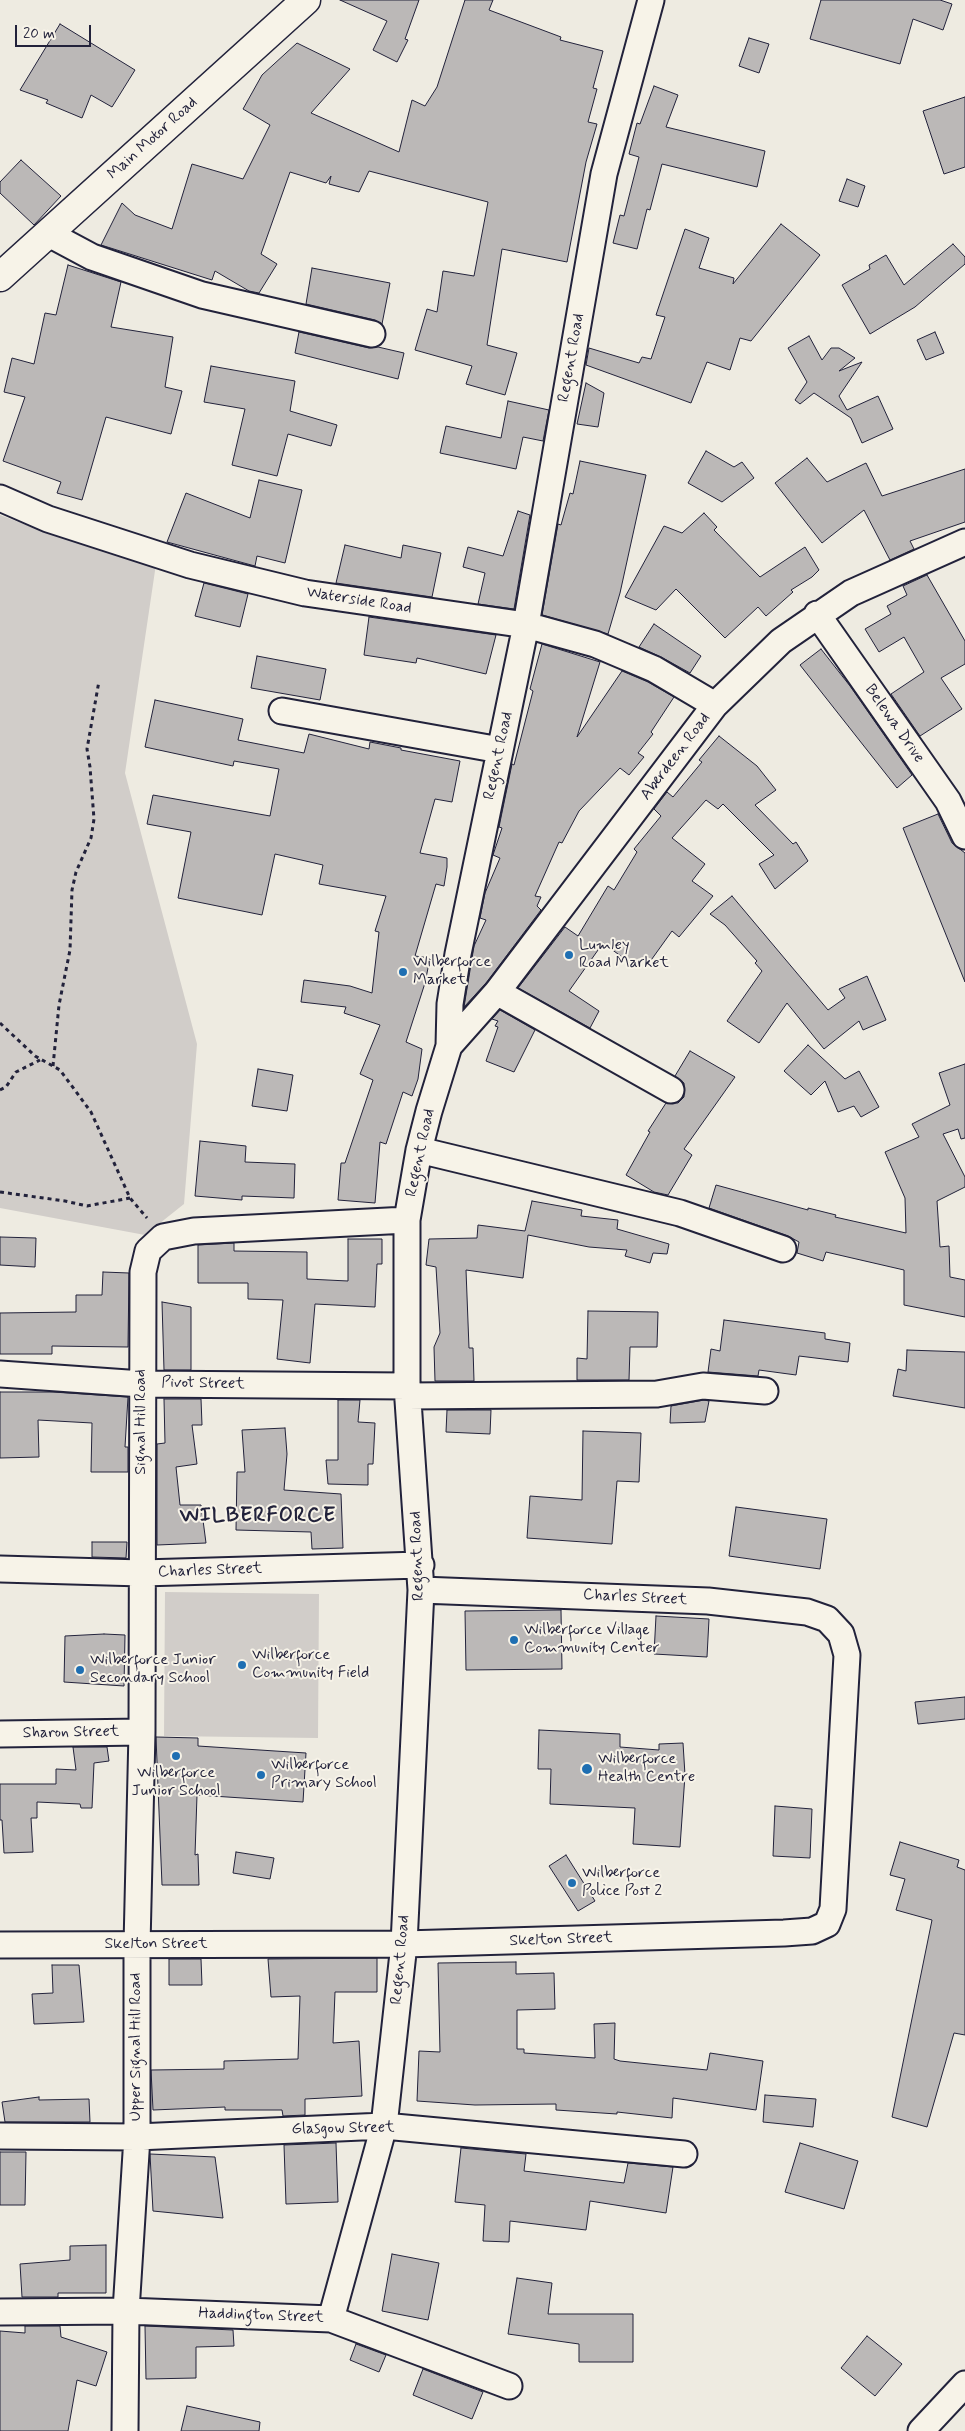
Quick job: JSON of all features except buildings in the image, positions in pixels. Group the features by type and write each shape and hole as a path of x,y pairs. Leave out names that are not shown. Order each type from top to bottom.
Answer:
{"main road":[{"name":"Main Motor Road","path":"0,277 50,234 306,0"}],"street":[{"name":"Regent Road","path":"331,2319 384,2126 404,1944 421,1590 421,1565 408,1391 407,1220 419,1150 429,1111 450,1046 450,1004 458,954 526,626 604,174 650,0"},
{"path":"50,234 92,257 202,295 372,334"},
{"name":"Waterside Road","path":"0,498 48,519 190,565 305,593 526,626 596,644 654,669 715,705"},
{"name":"Aberdeen Road","path":"450,1046 498,992 715,705 781,641 818,614 851,593 964,545"},
{"name":"Belewa Drive","path":"818,614 948,802 965,836"},
{"path":"282,711 500,750"},
{"path":"498,992 671,1090"},
{"path":"419,1150 680,1213 783,1249"},
{"path":"163,1238 194,1231 407,1220"},
{"name":"Signal Hill Road","path":"142,1573 142,1272 148,1251 163,1238"},
{"name":"Pivot Street","path":"0,1374 142,1384 408,1391 657,1394 703,1386 765,1391"},
{"name":"Charles Street","path":"0,1569 142,1573 421,1565"},
{"name":"Upper Signal Hill Road","path":"125,2431 126,2311 137,2137 137,1945 142,1732 142,1573"},
{"name":"Charles Street","path":"421,1590 708,1601 807,1612 827,1619 840,1634"},
{"name":"Skelton Street","path":"0,1945 404,1944 812,1931 827,1924 833,1908 847,1655 840,1634"},
{"name":"Sharon Street","path":"0,1734 142,1732"},
{"name":"Glasgow Street","path":"0,2136 137,2137 384,2126 684,2154"},
{"name":"Haddington Street","path":"0,2312 126,2311 331,2319 509,2386"},
{"path":"921,2431 965,2384"}],"path":[{"path":"53,1066 59,1006 70,950 72,890 76,872 91,838 94,820 87,749 99,682"},
{"path":"0,1023 40,1060 60,1070 91,1112 130,1198 163,1238"},
{"path":"0,1090 6,1087 16,1072 40,1060"},
{"path":"0,1192 65,1201 86,1206 130,1198"}],"shaded area":[{"path":"0,515 42,531 156,564 125,773 197,1044 184,1204 145,1235 0,1208"},
{"name":"Wilberforce Community Field","path":"165,1592 319,1594 318,1738 164,1736"}],"place":[{"name":"Lumley Road Market","path":"569,955"},
{"name":"Wilberforce Market","path":"403,972"},
{"name":"Wilberforce Village Community Center","path":"514,1640"},
{"name":"Wilberforce Community Field","path":"242,1665"},
{"name":"Wilberforce Junior Secondary School","path":"80,1670"},
{"name":"Wilberforce Junior School","path":"176,1756"},
{"name":"Wilberforce Health Centre","path":"587,1769"},
{"name":"Wilberforce Primary School","path":"261,1775"},
{"name":"Wilberforce Police Post 2","path":"572,1883"}],"district":[{"name":"WILBERFORCE","path":"258,1517"}]}
